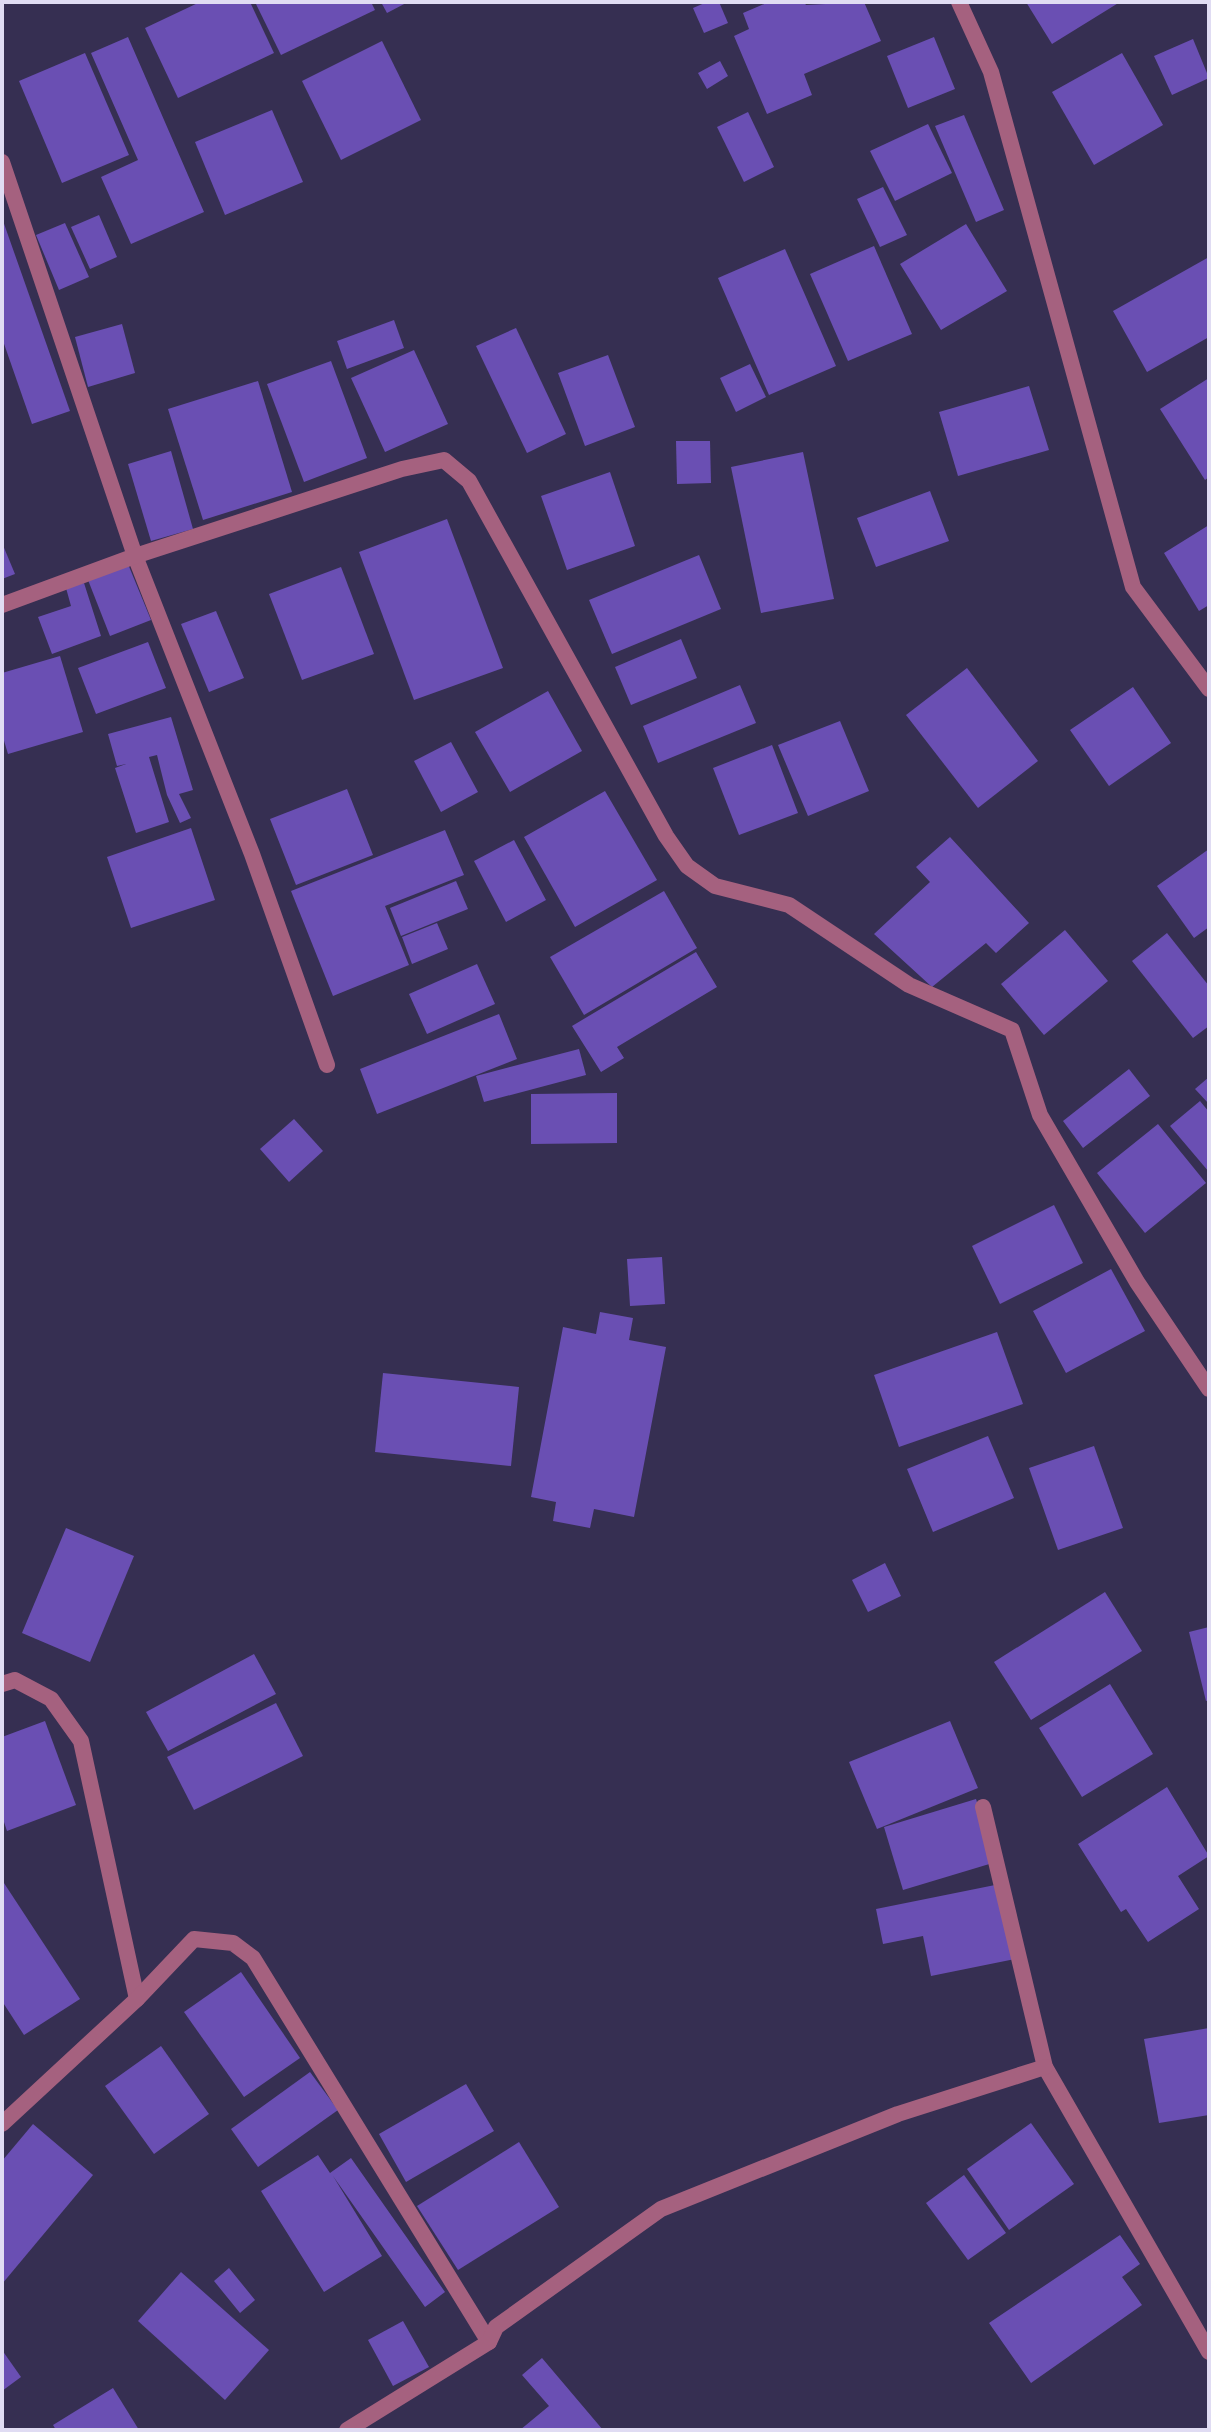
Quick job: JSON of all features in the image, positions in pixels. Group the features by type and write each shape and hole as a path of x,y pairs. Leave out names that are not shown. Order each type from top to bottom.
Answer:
{"street":[{"path":"959,2 991,72 1133,587 1209,689"},
{"path":"2,162 135,556 252,854 327,1065"},
{"path":"2,605 135,556 402,469 444,460 469,481 666,836 687,866 715,886 789,905 909,985 1012,1030 1040,1115 1137,1282 1209,1389"},
{"path":"2,1684 15,1680 51,1699 81,1741 137,1999"},
{"path":"983,1807 1045,2067 1209,2352"},
{"path":"2,2124 137,1999 194,1939 233,1943 253,1958 489,2342"},
{"path":"347,2430 489,2342 496,2327 661,2209 898,2114 1045,2067"}],"building":[{"path":"200,2 250,2 274,53 178,98 145,28"},
{"path":"255,2 371,2 375,10 281,55"},
{"path":"381,2 408,2 387,13"},
{"path":"707,2 719,2 728,23 704,33 693,8"},
{"path":"769,2 804,2 806,5 864,2 881,41 804,74 812,95 767,114 734,36 749,29 743,13"},
{"path":"1026,2 1120,2 1052,44"},
{"path":"128,37 204,212 131,244 101,177 138,160 91,53"},
{"path":"934,37 955,89 908,108 887,56"},
{"path":"1193,39 1209,78 1172,95 1154,56"},
{"path":"382,41 421,120 341,160 302,81"},
{"path":"85,53 129,155 62,183 19,81"},
{"path":"1122,53 1163,125 1094,165 1052,92"},
{"path":"720,61 728,76 707,89 698,73"},
{"path":"272,110 303,182 225,215 195,142"},
{"path":"748,112 774,167 744,182 717,127"},
{"path":"964,115 1004,210 976,222 935,126"},
{"path":"928,124 952,173 895,201 870,151"},
{"path":"883,187 907,235 880,247 857,199"},
{"path":"99,215 117,257 90,269 71,227"},
{"path":"2,218 70,411 32,424 2,338"},
{"path":"65,223 89,277 59,290 36,235"},
{"path":"966,224 1007,291 941,330 900,264"},
{"path":"874,246 912,334 848,361 810,274"},
{"path":"785,249 836,366 769,395 718,278"},
{"path":"1209,257 1209,337 1147,372 1113,311"},
{"path":"394,320 404,348 347,369 337,341"},
{"path":"122,324 135,373 88,387 75,337"},
{"path":"516,328 566,434 527,453 476,346"},
{"path":"414,350 448,424 385,452 351,378"},
{"path":"608,355 635,427 585,446 558,373"},
{"path":"331,361 367,458 304,482 267,384"},
{"path":"750,364 766,397 736,412 720,378"},
{"path":"1209,378 1209,477 1205,480 1160,409"},
{"path":"258,381 292,492 203,520 168,409"},
{"path":"1029,386 1049,450 958,476 939,412"},
{"path":"676,441 710,441 711,483 677,484"},
{"path":"171,451 193,529 151,541 128,464"},
{"path":"803,452 834,599 761,613 731,467"},
{"path":"610,472 635,546 567,570 541,496"},
{"path":"930,491 949,541 876,567 857,518"},
{"path":"447,519 503,668 414,700 359,552"},
{"path":"1209,525 1209,605 1199,611 1164,553"},
{"path":"2,543 15,574 2,579"},
{"path":"699,555 721,609 612,654 589,600"},
{"path":"128,564 151,620 110,636 88,580"},
{"path":"341,567 374,654 302,680 269,594"},
{"path":"84,583 101,636 52,654 38,617 71,606 66,588"},
{"path":"216,611 244,678 209,692 181,624"},
{"path":"681,639 697,678 631,705 615,667"},
{"path":"148,642 166,688 96,714 78,668"},
{"path":"60,656 83,732 8,754 2,734 2,673"},
{"path":"967,668 1038,761 978,808 906,715"},
{"path":"740,685 756,723 658,763 643,726"},
{"path":"1133,687 1171,743 1109,786 1070,730"},
{"path":"548,691 582,751 510,792 475,732"},
{"path":"171,717 193,790 179,794 191,818 180,823 167,795 157,755 149,757 169,822 136,833 115,768 126,764 117,766 108,734"},
{"path":"840,721 869,791 808,816 778,745"},
{"path":"451,742 478,792 441,812 414,761"},
{"path":"772,745 798,813 739,835 713,768"},
{"path":"347,789 373,855 296,885 270,819"},
{"path":"605,791 657,880 575,927 524,837"},
{"path":"191,828 215,900 131,928 107,857"},
{"path":"445,830 464,875 385,906 409,965 333,996 291,891"},
{"path":"950,837 1029,923 996,953 986,943 932,987 874,934 930,882 916,867"},
{"path":"514,840 546,900 506,922 474,861"},
{"path":"1209,849 1209,927 1194,938 1157,886"},
{"path":"456,881 468,909 401,936 390,908"},
{"path":"664,891 697,948 584,1015 550,957"},
{"path":"437,923 448,949 412,964 402,937"},
{"path":"1065,930 1108,981 1044,1035 1001,984"},
{"path":"1167,933 1209,986 1209,1026 1193,1038 1132,961"},
{"path":"696,952 717,987 617,1047 624,1058 601,1072 572,1026"},
{"path":"477,964 495,1004 427,1034 409,994"},
{"path":"499,1014 517,1059 377,1114 360,1069"},
{"path":"579,1049 586,1075 484,1102 476,1076"},
{"path":"1129,1069 1150,1096 1083,1148 1063,1121"},
{"path":"1209,1077 1209,1104 1195,1089"},
{"path":"617,1093 617,1143 531,1144 531,1094"},
{"path":"1200,1101 1209,1112 1209,1172 1170,1126"},
{"path":"294,1119 323,1151 289,1182 260,1149"},
{"path":"1158,1124 1206,1183 1145,1233 1097,1173"},
{"path":"1054,1205 1083,1263 1000,1304 972,1246"},
{"path":"662,1257 665,1304 630,1306 627,1259"},
{"path":"1111,1269 1145,1331 1066,1373 1033,1311"},
{"path":"600,1312 633,1318 629,1340 666,1347 634,1517 594,1509 590,1528 553,1521 556,1502 531,1497 563,1327 596,1334"},
{"path":"997,1332 1023,1404 899,1447 874,1375"},
{"path":"383,1373 519,1387 511,1466 375,1452"},
{"path":"988,1436 1014,1498 933,1532 907,1469"},
{"path":"1094,1446 1123,1528 1058,1550 1029,1468"},
{"path":"66,1528 134,1556 90,1662 22,1633"},
{"path":"885,1563 901,1596 868,1612 852,1580"},
{"path":"1105,1592 1142,1651 1031,1720 994,1662"},
{"path":"1209,1627 1209,1700 1206,1701 1189,1632"},
{"path":"254,1654 276,1694 168,1751 146,1712"},
{"path":"1110,1684 1153,1754 1082,1797 1039,1728"},
{"path":"276,1703 303,1756 194,1810 167,1757"},
{"path":"45,1721 76,1805 7,1831 2,1816 2,1737"},
{"path":"950,1721 978,1788 877,1829 849,1762"},
{"path":"1167,1787 1209,1856 1178,1876 1199,1909 1148,1942 1126,1909 1121,1912 1078,1844"},
{"path":"976,1799 996,1862 903,1890 884,1827"},
{"path":"2,1880 80,1999 24,2035 2,2001"},
{"path":"1000,1884 1015,1959 931,1976 923,1936 883,1944 876,1909"},
{"path":"241,1972 300,2058 244,2097 184,2012"},
{"path":"1209,2028 1209,2115 1159,2123 1144,2039"},
{"path":"161,2046 209,2114 154,2154 105,2086"},
{"path":"310,2072 338,2110 258,2167 231,2129"},
{"path":"466,2084 494,2131 406,2182 379,2134"},
{"path":"1031,2123 1074,2184 1009,2230 967,2169"},
{"path":"33,2124 93,2175 2,2284 2,2161"},
{"path":"519,2142 559,2207 458,2270 417,2206"},
{"path":"318,2155 330,2173 351,2158 445,2292 425,2307 333,2176 382,2256 324,2292 261,2191"},
{"path":"964,2175 1006,2233 968,2260 926,2203"},
{"path":"1120,2235 1140,2264 1122,2277 1142,2305 1031,2383 989,2323"},
{"path":"229,2268 255,2300 240,2313 214,2281"},
{"path":"181,2272 269,2350 225,2400 138,2321"},
{"path":"403,2321 429,2367 393,2386 368,2340"},
{"path":"2,2350 21,2377 2,2391"},
{"path":"542,2358 603,2430 520,2430 549,2406 522,2375"},
{"path":"113,2388 139,2430 56,2430 53,2425"}]}
